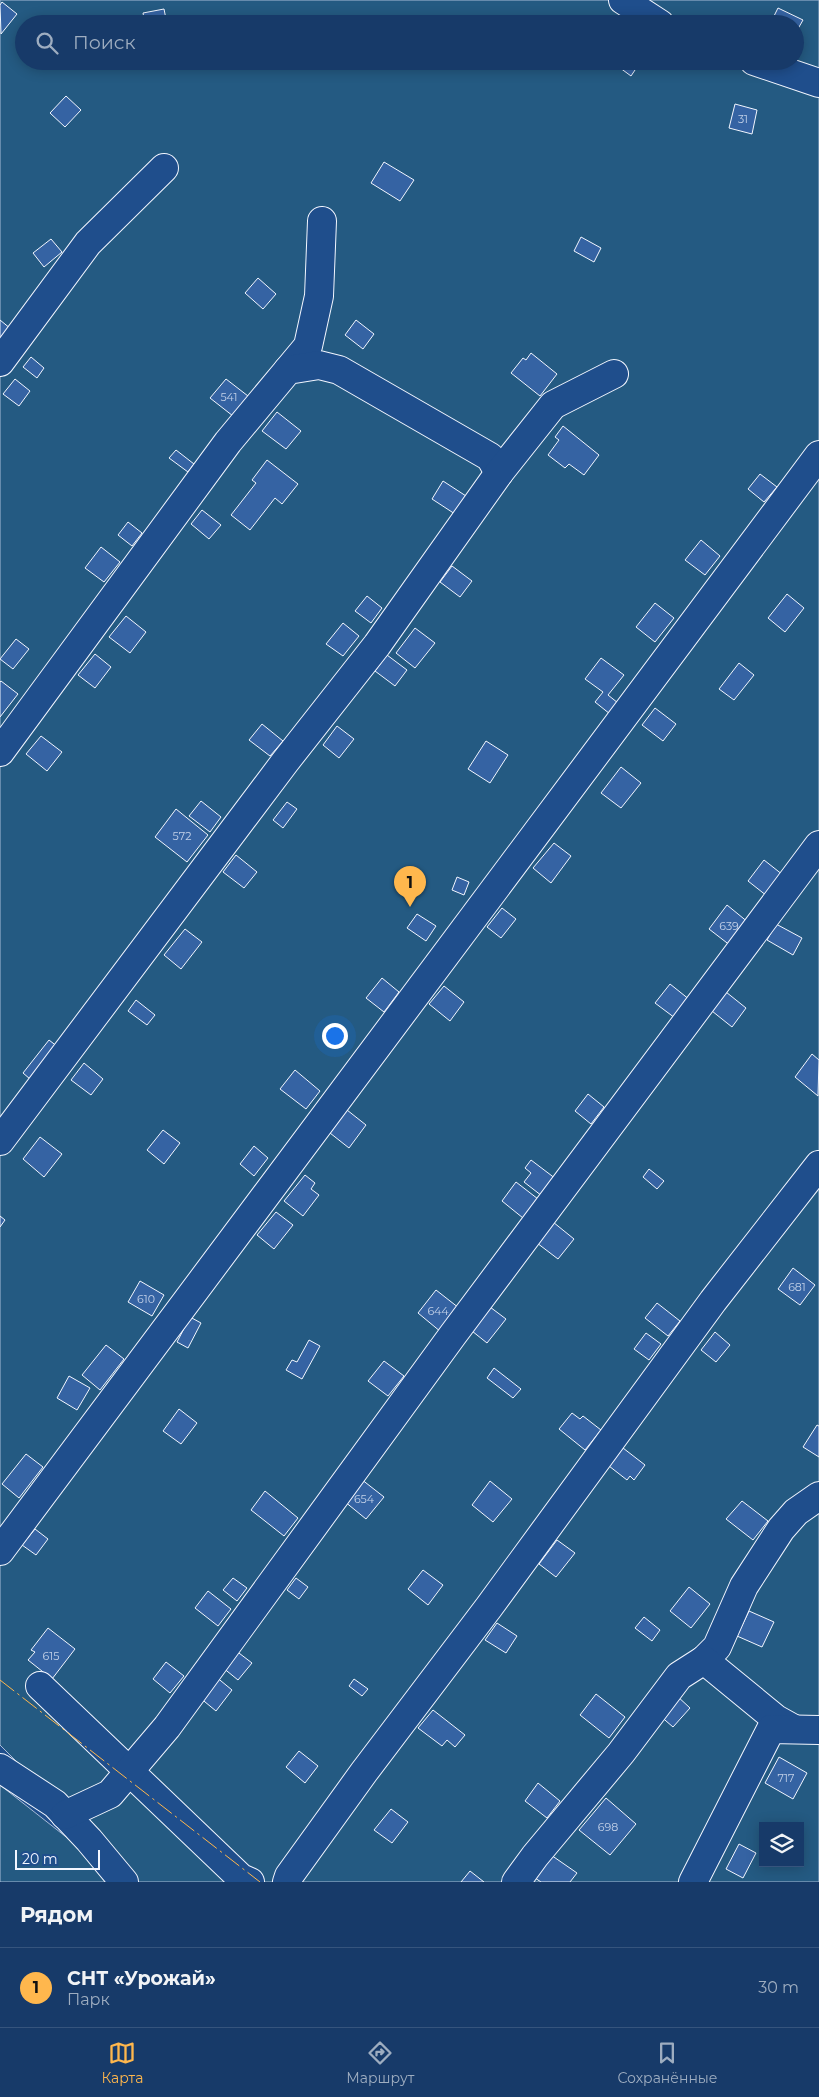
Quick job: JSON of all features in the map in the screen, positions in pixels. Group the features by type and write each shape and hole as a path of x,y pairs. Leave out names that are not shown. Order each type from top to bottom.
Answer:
{"street":[{"path":"622,0 646,15"},
{"path":"781,70 819,83"},
{"path":"0,362 88,244 164,168"},
{"path":"0,752 228,442 308,346 320,296 322,221"},
{"path":"288,370 319,365 339,370 490,457 499,473"},
{"path":"0,1141 285,762 377,645 499,473 554,405 614,374"},
{"path":"0,1551 819,455"},
{"path":"66,1815 110,1794 167,1727 452,1336 819,845"},
{"path":"287,1882 289,1876 364,1772 489,1607 713,1301 819,1165"},
{"path":"516,1882 535,1856 621,1753 678,1676 704,1660 717,1647 744,1586 781,1529 796,1512 819,1496"},
{"path":"704,1660 776,1718 807,1730"},
{"path":"40,1686 241,1878 250,1882"},
{"path":"693,1882 771,1729 807,1730"},
{"path":"0,1768 55,1804 89,1840 124,1882"}],"shaded area":[{"path":"0,0 819,0 819,1882 130,1882 79,1824 0,1745"},
{"path":"0,1785 84,1851 108,1882 0,1882"}],"building":[{"path":"2,2 17,14 1,34 0,5"},
{"path":"778,8 793,15 774,15"},
{"path":"164,9 165,15 143,15 143,13"},
{"path":"623,70 635,70 631,76"},
{"path":"66,96 81,110 65,127 50,113"},
{"path":"735,104 757,110 752,134 729,128"},
{"path":"384,162 414,180 400,201 371,183"},
{"path":"581,237 601,248 594,262 574,251"},
{"path":"51,239 62,252 44,267 33,253"},
{"path":"258,278 276,294 263,309 245,293"},
{"path":"0,320 11,329 0,343"},
{"path":"356,320 374,334 363,349 345,335"},
{"path":"531,353 557,374 540,396 511,373 523,358 526,360"},
{"path":"31,357 44,368 37,378 23,367"},
{"path":"15,379 30,391 19,406 3,394"},
{"path":"226,379 248,396 233,416 210,398"},
{"path":"277,412 301,431 286,449 262,431"},
{"path":"563,426 599,455 584,475 569,464 565,468 548,455 559,440 555,437"},
{"path":"176,450 194,464 188,472 169,458"},
{"path":"267,460 298,484 282,504 275,498 250,530 231,515 256,483 252,480"},
{"path":"760,474 777,487 764,502 748,489"},
{"path":"443,481 466,496 455,514 432,499"},
{"path":"202,510 221,525 209,539 191,524"},
{"path":"128,522 142,533 132,546 118,535"},
{"path":"701,540 720,556 705,575 685,560"},
{"path":"101,547 120,562 104,582 85,568"},
{"path":"452,566 472,581 460,597 440,582"},
{"path":"787,594 804,608 785,632 768,618"},
{"path":"367,596 382,608 371,623 355,611"},
{"path":"655,603 674,618 655,642 636,627"},
{"path":"126,616 146,632 130,653 109,637"},
{"path":"343,623 359,636 343,656 326,644"},
{"path":"415,628 435,643 415,668 396,653"},
{"path":"16,639 29,649 13,669 0,659"},
{"path":"95,654 111,667 95,688 78,675"},
{"path":"387,655 407,670 395,686 375,671"},
{"path":"601,658 624,675 608,695 618,703 610,714 595,702 603,692 585,679"},
{"path":"739,663 754,675 734,700 719,689"},
{"path":"0,682 18,694 0,717"},
{"path":"655,708 676,724 663,741 642,725"},
{"path":"262,724 283,741 270,756 249,740"},
{"path":"337,726 354,739 339,758 323,745"},
{"path":"41,736 62,752 47,771 26,754"},
{"path":"486,741 508,755 490,783 468,769"},
{"path":"621,767 641,783 621,808 601,793"},
{"path":"201,801 221,817 210,832 189,816"},
{"path":"287,802 297,809 283,828 273,820"},
{"path":"176,809 208,835 187,862 155,837"},
{"path":"554,843 571,856 551,883 533,868"},
{"path":"236,855 257,872 244,888 223,872"},
{"path":"764,860 783,875 767,896 748,881"},
{"path":"457,877 469,882 464,895 452,890"},
{"path":"727,905 749,923 731,946 709,929"},
{"path":"502,908 516,919 501,938 487,927"},
{"path":"417,914 436,926 426,941 407,928"},
{"path":"776,924 802,938 793,955 767,940"},
{"path":"185,929 202,942 181,969 164,955"},
{"path":"382,978 399,992 384,1012 366,998"},
{"path":"670,984 690,1000 675,1018 655,1003"},
{"path":"444,986 464,1002 450,1021 429,1004"},
{"path":"726,992 746,1008 732,1027 712,1011"},
{"path":"136,1000 155,1015 147,1025 128,1011"},
{"path":"49,1040 63,1051 37,1085 23,1073"},
{"path":"812,1054 819,1060 818,1096 795,1077"},
{"path":"84,1063 103,1079 91,1095 71,1080"},
{"path":"295,1070 320,1091 306,1109 280,1089"},
{"path":"588,1094 604,1107 591,1124 575,1111"},
{"path":"347,1110 366,1125 349,1148 330,1133"},
{"path":"163,1130 180,1143 164,1164 147,1150"},
{"path":"40,1137 62,1154 44,1177 23,1159"},
{"path":"254,1146 268,1158 254,1176 240,1164"},
{"path":"531,1160 556,1179 542,1196 524,1182 531,1173 525,1168"},
{"path":"649,1169 664,1181 657,1189 643,1177"},
{"path":"305,1175 315,1183 311,1189 319,1195 303,1216 284,1201"},
{"path":"516,1182 538,1199 523,1218 502,1201"},
{"path":"276,1212 293,1225 274,1249 257,1235"},
{"path":"0,1216 5,1220 0,1227"},
{"path":"553,1222 574,1239 558,1259 537,1243"},
{"path":"793,1268 815,1285 800,1305 778,1289"},
{"path":"140,1281 164,1295 152,1316 128,1302"},
{"path":"436,1290 459,1308 441,1332 418,1313"},
{"path":"657,1303 680,1321 668,1336 645,1318"},
{"path":"490,1307 506,1319 487,1343 472,1331"},
{"path":"190,1317 201,1323 188,1348 177,1342"},
{"path":"715,1332 730,1345 716,1362 701,1350"},
{"path":"646,1333 661,1344 649,1360 634,1349"},
{"path":"309,1340 320,1346 302,1379 286,1370 292,1360 297,1362"},
{"path":"106,1345 124,1359 100,1390 82,1375"},
{"path":"384,1361 404,1376 388,1396 368,1381"},
{"path":"494,1368 521,1389 513,1398 487,1378"},
{"path":"69,1376 90,1388 77,1410 57,1398"},
{"path":"179,1409 197,1423 181,1444 163,1431"},
{"path":"572,1413 580,1419 583,1416 601,1430 585,1450 559,1429"},
{"path":"817,1425 819,1426 819,1457 803,1447"},
{"path":"623,1448 645,1465 634,1480 630,1476 627,1480 609,1466"},
{"path":"26,1454 43,1467 19,1498 2,1484"},
{"path":"361,1479 384,1497 366,1519 344,1501"},
{"path":"490,1481 512,1499 493,1522 472,1505"},
{"path":"265,1491 298,1518 284,1536 251,1510"},
{"path":"742,1501 768,1521 753,1540 726,1519"},
{"path":"35,1529 48,1539 36,1555 22,1545"},
{"path":"557,1540 575,1553 556,1577 539,1564"},
{"path":"423,1570 443,1585 428,1605 408,1589"},
{"path":"233,1578 247,1588 237,1601 223,1590"},
{"path":"296,1578 308,1587 299,1599 287,1590"},
{"path":"689,1587 710,1604 691,1628 670,1611"},
{"path":"208,1591 231,1609 218,1626 195,1608"},
{"path":"749,1611 774,1622 762,1647 737,1636"},
{"path":"644,1617 660,1630 652,1641 635,1628"},
{"path":"497,1623 517,1636 506,1653 485,1640"},
{"path":"48,1628 75,1649 52,1679 28,1660 35,1652 31,1650"},
{"path":"235,1650 252,1663 238,1680 222,1667"},
{"path":"166,1662 184,1676 170,1693 153,1679"},
{"path":"215,1676 232,1690 216,1711 199,1697"},
{"path":"354,1679 368,1689 362,1696 349,1686"},
{"path":"596,1694 625,1717 609,1738 580,1715"},
{"path":"676,1695 690,1708 673,1727 658,1714"},
{"path":"433,1710 465,1735 455,1747 447,1740 442,1746 418,1728"},
{"path":"299,1751 318,1766 305,1783 286,1767"},
{"path":"779,1757 807,1773 793,1799 765,1783"},
{"path":"538,1783 560,1801 547,1818 525,1801"},
{"path":"606,1798 636,1824 610,1855 579,1830"},
{"path":"391,1809 408,1822 392,1843 374,1830"},
{"path":"739,1844 756,1853 743,1878 726,1869"},
{"path":"551,1855 577,1873 570,1882 541,1882 535,1878"},
{"path":"470,1871 484,1882 461,1882"}],"power":[{"path":"0,1680 260,1882"}],"place":[{"name":"СНТ «Урожай»","path":"410,907"}]}
